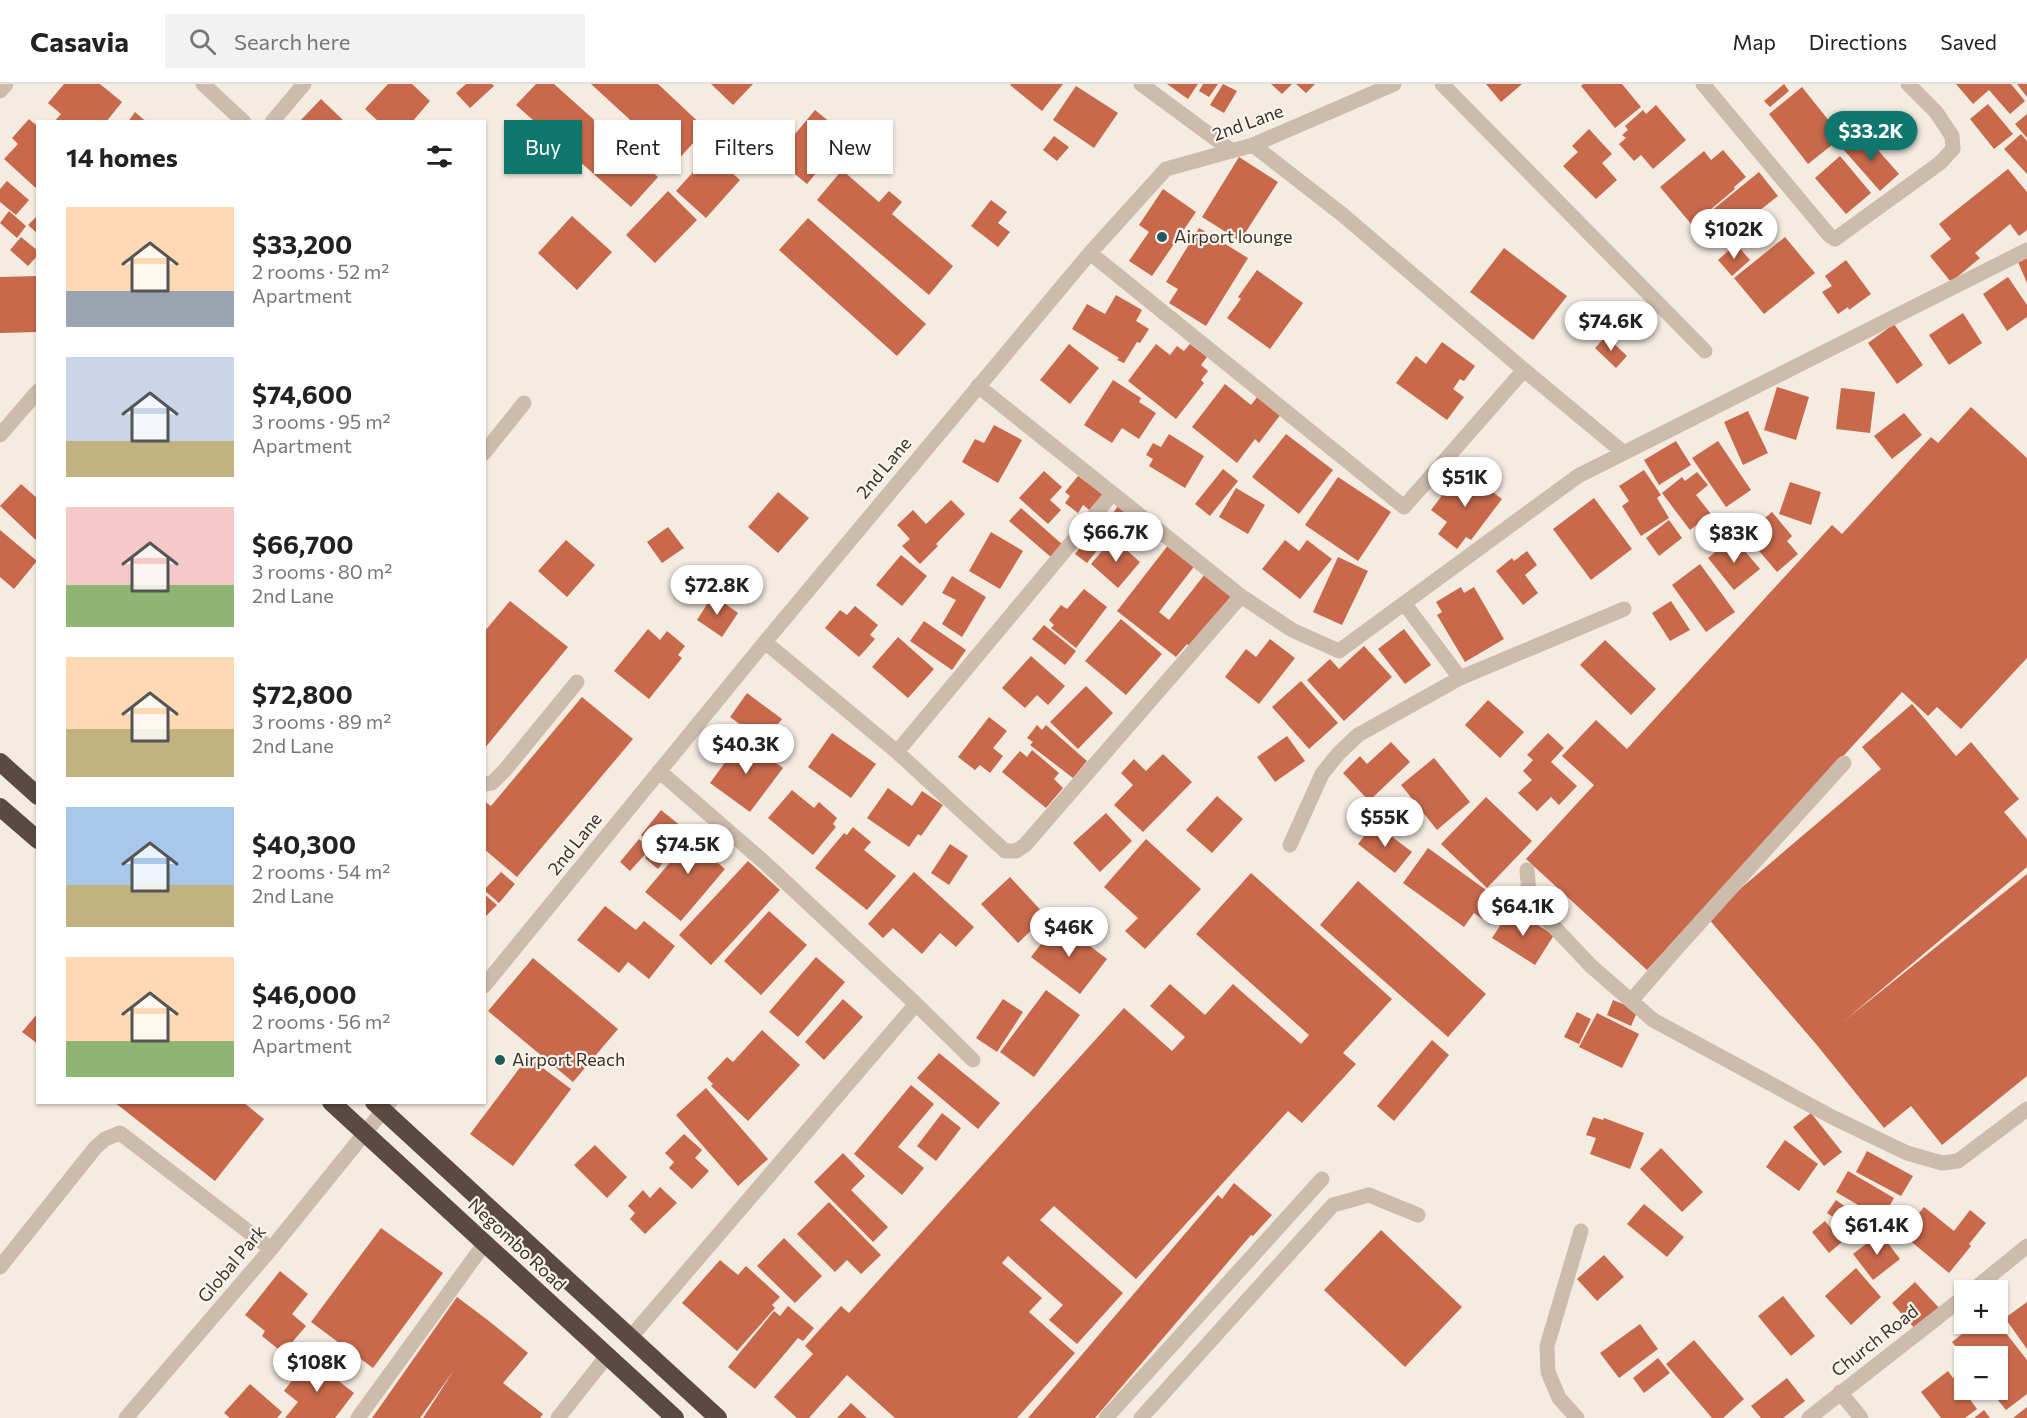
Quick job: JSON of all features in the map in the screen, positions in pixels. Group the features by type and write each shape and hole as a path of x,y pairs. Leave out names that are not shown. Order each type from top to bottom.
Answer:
{"highway":[{"path":"0,762 36,794"},
{"path":"0,807 36,838"},
{"name":"Negombo Road","path":"333,1104 675,1418"},
{"name":"Negombo Road","path":"383,1105 718,1418"}],"street":[{"path":"0,91 6,84"},
{"path":"203,84 242,120"},
{"path":"274,120 304,84"},
{"path":"1141,84 1232,151"},
{"name":"2nd Lane","path":"486,984 978,386 1090,253 1166,169 1253,145 1394,84"},
{"path":"1442,84 1705,351"},
{"path":"1703,84 1828,235 1835,239 1940,163 1953,149 1952,136 1936,112 1908,84"},
{"path":"1253,145 1343,215 1624,453"},
{"path":"978,386 1241,596 1292,630 1339,651 1578,476 2027,250"},
{"path":"1090,253 1404,507 1524,370"},
{"path":"0,435 36,394"},
{"path":"486,450 524,403"},
{"path":"897,752 1112,494"},
{"path":"765,642 897,752 1005,851 1016,851 1025,845 1241,596"},
{"path":"1404,603 1460,678"},
{"path":"1290,845 1322,774 1338,754 1358,735 1460,678 1624,609"},
{"path":"486,784 492,783 505,770 577,682"},
{"path":"1631,1001 1676,948 1844,763"},
{"path":"659,771 764,862 973,1060"},
{"path":"1527,870 1529,893 1537,909 1592,966 1653,1020 1832,1116 1907,1153 1942,1163 1958,1161 2027,1108"},
{"path":"630,1338 916,1004"},
{"path":"364,1133 383,1105"},
{"path":"0,1267 95,1148 105,1139 120,1133 271,1249"},
{"name":"Global Park","path":"126,1418 271,1249 364,1133"},
{"path":"1106,1418 1322,1179"},
{"path":"1141,1418 1333,1205 1369,1196 1419,1215"},
{"path":"1577,1418 1559,1398 1548,1372 1547,1346 1581,1231"},
{"path":"358,1418 485,1243"},
{"path":"1986,1280 2026,1248"},
{"name":"Church Road","path":"1809,1418 1954,1304"},
{"path":"558,1418 607,1356"},
{"path":"1840,1392 1861,1418"}],"building":[{"path":"64,84 100,84 122,102 108,120 56,120 61,114 48,103"},
{"path":"388,84 412,84 430,101 414,120 377,120 365,109"},
{"path":"466,84 492,84 494,86 470,108 456,93"},
{"path":"536,84 554,84 594,120 594,174 655,174 658,177 631,207 582,164 582,120 533,120 516,105"},
{"path":"591,84 658,84 696,120 693,120 693,143 681,156 681,120 630,120"},
{"path":"711,84 753,84 733,105"},
{"path":"1011,84 1063,84 1042,111"},
{"path":"1167,84 1198,84 1188,99"},
{"path":"1203,84 1218,84 1209,97 1199,91"},
{"path":"1223,84 1237,91 1224,113 1210,105"},
{"path":"1271,84 1292,84 1282,94"},
{"path":"1296,84 1315,84 1306,93"},
{"path":"1486,84 1522,84 1501,102"},
{"path":"1583,84 1622,84 1641,107 1615,128 1581,86"},
{"path":"1784,84 1789,91 1770,107 1764,101"},
{"path":"1956,84 2011,84 2025,101 2010,114 1989,90 1973,104"},
{"path":"2017,84 2027,84 2027,97"},
{"path":"1076,86 1118,113 1094,148 1053,120"},
{"path":"1802,87 1842,137 1808,164 1769,114"},
{"path":"321,99 343,120 301,120"},
{"path":"1988,104 2013,134 1994,149 1970,119"},
{"path":"1656,105 1686,140 1653,169 1641,155 1634,161 1619,144 1626,138 1622,135 1628,130 1625,126 1643,110 1646,114"},
{"path":"815,110 827,120 807,120 807,174 815,174 807,184 795,174 795,134"},
{"path":"135,112 145,120 129,120"},
{"path":"2027,114 2027,138 2015,124"},
{"path":"29,119 36,125 36,188 4,159 18,144 12,138"},
{"path":"1589,129 1612,154 1602,163 1617,180 1596,199 1563,166 1578,152 1572,146"},
{"path":"1862,132 1899,174 1880,191 1843,149"},
{"path":"2021,134 2027,141 2027,174 2004,149"},
{"path":"1054,136 1069,147 1057,161 1043,150"},
{"path":"1723,150 1746,177 1692,225 1660,187 1704,151 1711,160"},
{"path":"1840,156 1871,193 1846,214 1815,178"},
{"path":"1239,157 1278,182 1240,241 1202,217"},
{"path":"2008,169 2027,192 2027,230 2019,236 2010,224 1975,253 1980,258 1951,282 1930,256 1951,239 1939,224"},
{"path":"693,172 693,174 733,174 740,180 706,218 676,191"},
{"path":"1759,172 1778,196 1712,248 1694,225"},
{"path":"839,174 847,174 879,202 889,191 902,202 892,214 953,266 929,295 817,200"},
{"path":"7,181 29,200 16,215 0,202 0,189"},
{"name":"Airport lounge","path":"1163,189 1196,212 1152,276 1129,261 1149,232 1139,225"},
{"path":"668,191 697,220 655,263 626,235"},
{"path":"991,200 1007,212 998,223 1010,232 998,247 971,226"},
{"path":"9,211 26,226 17,238 0,223"},
{"path":"572,216 612,252 577,290 538,253"},
{"path":"36,217 36,232 28,225"},
{"path":"808,218 926,324 897,356 779,250"},
{"path":"1199,228 1248,258 1206,326 1169,303 1178,289 1166,282"},
{"path":"21,237 36,249 36,257 28,266 10,250"},
{"path":"1785,237 1815,273 1764,314 1734,278"},
{"path":"1736,244 1750,260 1732,276 1718,260"},
{"path":"1504,248 1567,296 1533,340 1470,292"},
{"path":"2027,258 2027,283 2018,262"},
{"path":"1846,260 1871,294 1849,310 1848,307 1838,314 1822,292 1832,286 1825,276"},
{"path":"1257,270 1303,303 1270,349 1227,318 1241,299 1238,297"},
{"path":"36,276 36,332 0,333 0,277"},
{"path":"2008,277 2027,305 2027,317 2007,331 1983,294"},
{"path":"1116,295 1142,310 1136,321 1149,329 1140,343 1137,342 1124,363 1072,329 1087,304 1105,314"},
{"path":"1963,313 1982,343 1949,365 1929,335"},
{"path":"1894,324 1923,365 1897,384 1868,343"},
{"path":"1606,336 1627,356 1616,368 1595,348"},
{"path":"1442,342 1475,366 1464,381 1460,379 1453,389 1464,397 1447,420 1396,383 1416,356 1426,364"},
{"path":"1069,344 1099,368 1070,404 1040,380"},
{"path":"1156,344 1170,355 1177,346 1184,351 1190,344 1207,357 1201,365 1208,371 1201,380 1204,383 1176,419 1128,381"},
{"path":"1113,380 1141,398 1139,402 1156,413 1139,439 1122,428 1112,443 1084,425"},
{"path":"1225,384 1251,405 1258,396 1281,414 1259,443 1255,439 1237,463 1192,427"},
{"path":"1777,387 1809,397 1796,440 1764,430"},
{"path":"1841,388 1875,392 1870,433 1836,429"},
{"path":"1971,407 2027,458 2027,658 1961,729 1937,707 1928,716 1902,692 1647,970 1526,859 1594,785 1562,756 1596,720 1627,749 1832,525 1842,534 1931,437 1938,443"},
{"path":"1748,411 1768,453 1743,465 1724,422"},
{"path":"1904,413 1922,435 1892,459 1874,436"},
{"path":"994,425 1022,440 998,483 962,462 975,439 984,443"},
{"path":"1169,434 1204,456 1185,488 1149,466 1153,459 1146,455 1153,443 1161,447"},
{"path":"1286,434 1333,470 1299,514 1252,477"},
{"path":"1676,441 1691,465 1659,485 1644,460"},
{"path":"1718,441 1751,490 1726,507 1692,458"},
{"path":"1223,469 1238,481 1210,516 1195,504"},
{"path":"1462,469 1502,499 1471,540 1466,537 1457,549 1438,534 1447,522 1431,510"},
{"path":"1644,470 1661,495 1657,498 1669,518 1641,536 1622,506 1629,501 1619,486"},
{"path":"1044,471 1062,487 1050,500 1061,510 1048,524 1019,498"},
{"path":"1697,472 1708,485 1696,495 1711,514 1690,530 1662,493 1682,477 1685,481"},
{"path":"1078,476 1104,495 1092,512 1083,505 1078,513 1065,503 1070,496 1065,492"},
{"path":"1338,477 1391,512 1358,561 1305,525"},
{"path":"1790,482 1821,492 1811,525 1779,514"},
{"path":"21,484 36,497 36,540 0,506"},
{"path":"1236,488 1265,505 1248,534 1219,517"},
{"path":"778,492 809,518 778,553 748,527"},
{"path":"1594,498 1632,549 1591,580 1553,529"},
{"path":"951,500 965,514 920,564 902,546 910,539 897,525 913,510 926,524"},
{"path":"1120,503 1134,513 1125,526 1111,516"},
{"path":"1021,508 1063,545 1052,558 1009,521"},
{"path":"1772,512 1792,536 1787,541 1798,554 1777,572 1748,538 1758,530 1755,526"},
{"path":"1102,520 1114,529 1087,563 1075,554"},
{"path":"1669,520 1682,538 1659,556 1646,538"},
{"path":"668,527 684,548 662,563 647,542"},
{"path":"0,530 36,562 14,589 0,577"},
{"path":"991,532 1023,551 1000,589 969,571"},
{"path":"1733,537 1760,569 1734,590 1708,558"},
{"path":"1113,538 1140,562 1118,588 1091,564"},
{"path":"566,540 595,565 567,597 538,571"},
{"path":"1285,540 1299,551 1307,540 1332,559 1300,599 1262,569"},
{"path":"1169,544 1196,564 1159,612 1169,620 1205,574 1232,595 1191,647 1187,644 1176,657 1117,611"},
{"path":"1527,551 1537,565 1525,575 1538,593 1523,605 1496,571 1512,558 1514,561"},
{"path":"901,555 927,576 902,606 876,585"},
{"path":"1338,557 1368,571 1342,625 1313,612"},
{"path":"1700,564 1735,612 1706,632 1672,585"},
{"path":"952,576 986,597 962,637 942,624 956,600 942,593"},
{"path":"1461,587 1464,593 1474,587 1504,639 1465,662 1437,615 1442,612 1436,602"},
{"path":"1084,589 1107,607 1076,648 1051,628 1054,625 1049,620 1061,605 1067,609"},
{"path":"713,595 738,613 722,637 697,620"},
{"path":"510,601 568,647 486,747 486,630"},
{"path":"1671,601 1690,630 1670,641 1652,613"},
{"path":"855,606 878,625 870,635 875,639 859,657 825,628 840,610 847,615"},
{"path":"1121,619 1162,654 1126,695 1085,661"},
{"path":"924,621 966,650 952,670 910,641"},
{"path":"1044,625 1076,651 1065,665 1032,639"},
{"path":"648,629 660,640 667,631 685,646 678,655 682,658 649,699 614,671"},
{"path":"1404,629 1431,665 1405,684 1378,649"},
{"path":"898,637 934,669 908,698 872,667"},
{"path":"1270,639 1295,658 1259,704 1225,677 1246,649 1256,657"},
{"path":"1605,640 1656,689 1631,715 1580,665"},
{"path":"1364,646 1392,677 1344,721 1307,680 1330,659 1339,669"},
{"path":"1031,656 1065,686 1048,705 1037,695 1025,708 1002,688"},
{"path":"1301,681 1338,723 1309,749 1272,707"},
{"path":"1086,686 1113,713 1078,749 1050,722"},
{"path":"747,693 782,719 764,742 730,717"},
{"path":"582,697 633,739 517,877 486,851 486,802 491,806"},
{"path":"1488,700 1524,732 1500,758 1465,725"},
{"path":"1912,704 1956,756 1971,742 2019,799 2004,812 2027,839 2027,867 1844,1021 2027,874 2027,1076 1942,1145 1911,1106 1884,1128 1816,1044 1707,917 1881,769 1862,747"},
{"path":"989,717 1007,731 993,748 1003,756 990,773 980,765 975,770 958,757"},
{"path":"1037,725 1042,730 1046,725 1087,761 1073,778 1030,745 1033,742 1027,738"},
{"path":"832,733 876,764 851,798 808,767"},
{"path":"1548,733 1564,748 1551,762 1577,786 1559,805 1551,797 1537,811 1518,793 1532,780 1523,771 1533,760 1527,755"},
{"path":"1287,736 1305,761 1275,782 1257,757"},
{"path":"743,738 783,768 750,812 710,783"},
{"path":"1391,742 1410,762 1369,801 1343,773 1360,756 1367,764"},
{"path":"1032,750 1059,773 1054,779 1063,788 1046,808 1002,772 1020,751 1027,757"},
{"path":"1163,754 1192,782 1143,832 1114,805 1133,785 1121,773 1134,759 1146,771"},
{"path":"1434,758 1470,802 1437,830 1401,785"},
{"path":"888,788 912,806 922,791 943,805 921,836 918,834 909,847 867,818"},
{"path":"792,790 814,808 819,802 837,818 833,824 836,827 813,855 768,818"},
{"path":"1217,796 1243,819 1212,853 1186,830"},
{"path":"1486,797 1532,841 1487,888 1441,844"},
{"path":"661,810 687,831 658,869 645,858 654,846 641,835"},
{"path":"1106,813 1132,841 1100,872 1073,843"},
{"path":"1374,823 1412,852 1395,873 1358,844"},
{"path":"705,827 723,842 711,857 725,869 681,921 645,892 693,835 696,838"},
{"path":"853,827 871,842 864,850 896,876 867,910 815,868 844,833 847,835"},
{"path":"639,839 650,849 630,871 620,862"},
{"path":"1146,839 1201,889 1145,949 1125,931 1138,918 1104,887"},
{"path":"950,844 968,856 949,885 931,873"},
{"path":"1428,848 1504,903 1489,924 1474,913 1464,927 1403,883"},
{"path":"748,861 780,890 711,965 679,935"},
{"path":"501,872 515,884 499,903 486,892 486,888"},
{"path":"914,872 974,927 956,947 940,933 922,954 893,928 883,938 868,924"},
{"path":"1251,873 1392,999 1343,1053 1356,1064 1302,1123 1288,1111 1136,1279 1054,1206 1040,1220 1123,1293 1077,1344 1049,1320 1063,1305 1008,1256 1002,1263 1042,1298 1029,1312 1075,1353 1017,1418 895,1418 847,1375 809,1418 797,1418 774,1397 813,1354 805,1346 841,1306 849,1313 1124,1008 1172,1051 1185,1037 1150,1006 1170,984 1205,1015 1233,984 1301,1044 1309,1035 1196,934"},
{"path":"1010,877 1046,916 1018,943 981,904"},
{"path":"1358,881 1486,994 1448,1037 1320,925"},
{"path":"486,896 497,905 486,916"},
{"path":"605,906 636,930 644,921 675,946 649,979 628,962 619,973 577,940"},
{"path":"1511,909 1554,935 1535,965 1492,938"},
{"path":"769,911 807,945 761,995 724,961"},
{"path":"1058,922 1107,959 1080,994 1031,957"},
{"path":"816,957 845,982 798,1037 769,1012"},
{"path":"533,958 618,1029 573,1082 488,1011"},
{"path":"1046,990 1080,1015 1034,1077 1000,1052"},
{"path":"843,999 863,1017 824,1060 805,1042"},
{"path":"1003,999 1023,1012 997,1052 976,1038"},
{"path":"1613,1000 1638,1010 1631,1026 1607,1015"},
{"path":"1577,1012 1591,1019 1579,1044 1564,1037"},
{"path":"1597,1013 1639,1034 1622,1068 1579,1047"},
{"path":"36,1015 36,1042 22,1032"},
{"path":"762,1030 800,1065 748,1121 711,1086 713,1084 707,1078 727,1057 733,1062"},
{"path":"1432,1040 1449,1055 1394,1121 1377,1106"},
{"path":"939,1053 1000,1103 978,1129 917,1078"},
{"path":"528,1057 571,1089 513,1166 470,1134"},
{"path":"911,1085 934,1104 898,1147 924,1168 902,1195 854,1154"},
{"path":"706,1088 768,1159 738,1186 676,1115"},
{"path":"117,1104 245,1104 264,1119 215,1181"},
{"path":"942,1113 961,1128 936,1161 917,1146"},
{"path":"1811,1113 1842,1152 1824,1166 1793,1127"},
{"path":"1593,1117 1603,1120 1604,1118 1644,1133 1630,1169 1590,1154 1596,1138 1586,1135"},
{"path":"684,1134 702,1150 695,1158 709,1171 692,1189 669,1168 674,1162 665,1153"},
{"path":"1785,1140 1818,1164 1799,1191 1766,1167"},
{"path":"595,1145 627,1177 607,1198 574,1165"},
{"path":"1661,1148 1703,1192 1682,1212 1640,1169"},
{"path":"1867,1151 1913,1176 1901,1196 1856,1172"},
{"path":"843,1153 865,1176 851,1190 888,1227 873,1242 814,1182"},
{"path":"1848,1171 1894,1198 1882,1219 1836,1192"},
{"path":"1234,1183 1272,1215 1253,1236 1251,1235 1095,1418 1028,1418 1218,1195 1222,1199"},
{"path":"660,1187 677,1203 645,1234 630,1219 635,1213 628,1206 643,1190 650,1198"},
{"path":"1836,1200 1864,1220 1855,1232 1827,1213"},
{"path":"829,1202 881,1255 861,1274 847,1260 835,1272 797,1234"},
{"path":"1644,1204 1684,1237 1667,1257 1627,1224"},
{"path":"1924,1207 1954,1231 1970,1210 1986,1223 1949,1273 1902,1234"},
{"path":"1825,1221 1842,1242 1829,1253 1812,1232"},
{"path":"381,1228 443,1273 373,1368 311,1322"},
{"path":"1381,1230 1462,1307 1405,1367 1324,1290"},
{"path":"1880,1233 1900,1259 1873,1280 1853,1254"},
{"path":"784,1238 822,1276 795,1303 757,1266"},
{"path":"1604,1255 1624,1277 1597,1301 1577,1279"},
{"path":"720,1260 738,1275 746,1266 780,1297 772,1305 775,1308 737,1351 682,1303"},
{"path":"1856,1268 1881,1297 1851,1325 1825,1296"},
{"path":"280,1271 308,1294 292,1314 306,1326 283,1353 262,1336 265,1331 245,1315"},
{"path":"1915,1282 1940,1309 1917,1331 1892,1303"},
{"path":"1783,1296 1815,1336 1791,1356 1758,1316"},
{"path":"457,1297 528,1353 503,1383 543,1414 540,1418 423,1418 454,1370 420,1418 372,1418"},
{"path":"2027,1302 2027,1349 2008,1322 2008,1316"},
{"path":"788,1306 814,1328 803,1341 798,1338 755,1389 728,1367 774,1311 780,1316"},
{"path":"1640,1324 1658,1349 1619,1378 1600,1353"},
{"path":"1962,1334 2007,1334 2027,1360 2027,1394 2006,1410 1998,1400 2008,1400 2008,1346 1955,1346 1952,1342"},
{"path":"1694,1340 1744,1399 1723,1418 1712,1418 1666,1364"},
{"path":"309,1358 354,1393 335,1418 285,1418 298,1402 284,1391"},
{"path":"1658,1358 1670,1373 1644,1393 1633,1378"},
{"path":"1948,1371 1953,1378 1954,1400 1970,1400 1977,1409 1965,1418 1941,1418 1921,1392"},
{"path":"1787,1378 1805,1401 1783,1418 1761,1418 1751,1406"},
{"path":"250,1384 282,1412 277,1418 230,1418 224,1413"},
{"path":"851,1403 867,1418 837,1418"},
{"path":"2027,1407 2027,1418 2013,1418"},
{"path":"1984,1410 1990,1418 1974,1418"}],"place":[{"name":"Airport lounge","path":"1162,237"},
{"name":"Airport Reach","path":"500,1060"}]}
